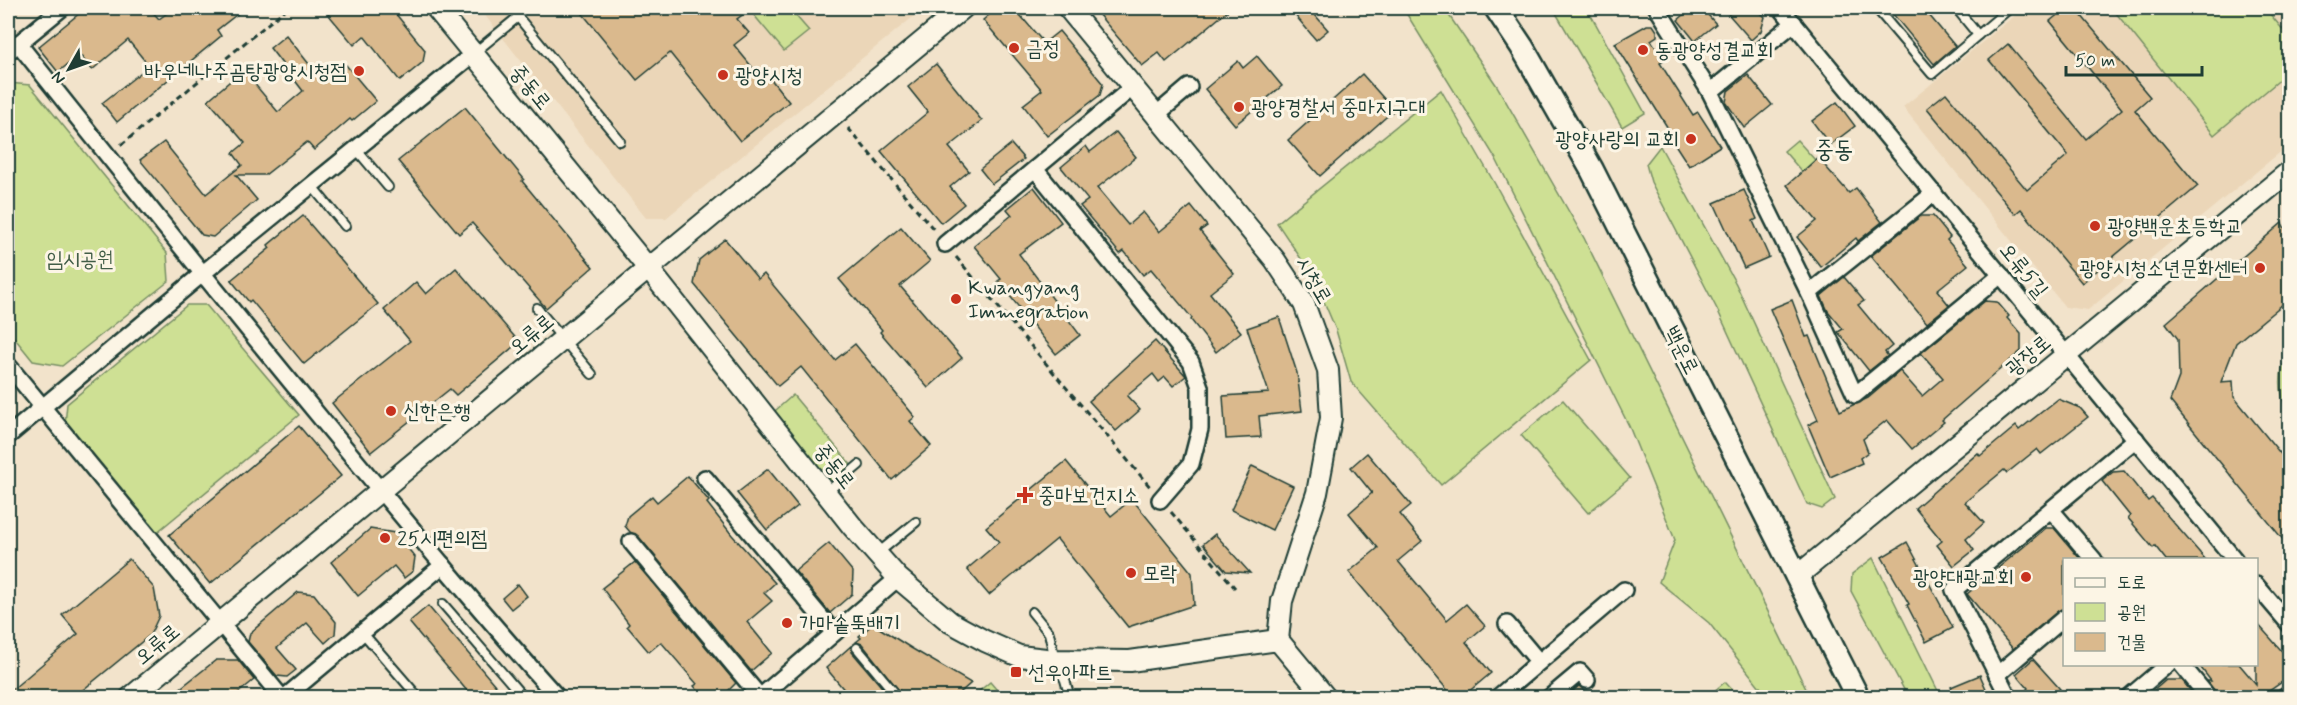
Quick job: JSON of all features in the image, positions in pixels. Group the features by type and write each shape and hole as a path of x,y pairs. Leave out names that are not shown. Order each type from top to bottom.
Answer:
{"main road":[{"name":"백운로","path":"1496,8 1522,47 1592,170 1858,698"}],"street":[{"path":"62,8 13,48 108,155 202,274 380,490 558,698"},
{"name":"중동로","path":"436,8 648,268 825,493 898,578 950,622 1019,656 1055,660 1130,661 1278,640"},
{"name":"오류로","path":"130,698 963,8"},
{"name":"시청로","path":"1068,8 1275,260 1304,304 1328,370 1331,418 1317,493 1282,601 1278,640"},
{"path":"1657,8 1710,92 1809,293 1855,395 2001,275"},
{"name":"오류5길","path":"1781,8 2233,558"},
{"path":"1710,92 1794,23"},
{"path":"8,436 202,274 473,54"},
{"path":"945,243 1133,87"},
{"path":"1156,115 1189,87"},
{"path":"1035,170 1191,362 1200,387 1200,429 1191,464 1160,500"},
{"name":"광장로","path":"1796,577 2289,171"},
{"path":"1809,293 1934,193"},
{"path":"8,365 283,698 443,565"},
{"path":"2009,698 1953,590 2052,511 2136,439"},
{"path":"705,478 834,633"},
{"path":"2052,511 2092,558"},
{"path":"631,542 760,697 898,578"},
{"path":"2258,587 2289,625"},
{"path":"1497,698 1624,590"},
{"path":"1997,675 2063,619"},
{"path":"1507,624 1539,662"},
{"path":"1278,640 1326,698"},
{"path":"2128,698 2166,666"},
{"path":"2183,666 2209,698"},
{"path":"1549,698 1580,672 1587,680"},
{"path":"2284,698 2289,693"}],"lane":[{"path":"513,8 620,141"},
{"path":"1876,8 1932,74 2010,8"},
{"path":"1956,8 1978,34"},
{"path":"473,54 518,17"},
{"path":"356,149 388,187"},
{"path":"311,185 345,226"},
{"path":"537,308 592,374"},
{"path":"825,493 859,465"},
{"path":"877,554 916,522"},
{"path":"443,604 524,698"},
{"path":"1032,612 1049,633 1055,660 1065,680 1070,698"},
{"path":"363,632 418,698"},
{"path":"857,648 900,698"}],"path":[{"path":"108,155 287,8"},
{"path":"835,113 1235,588"}],"shaded area":[{"name":"광양시청","path":"479,8 924,8 666,218 646,218"},
{"name":"광양백운초등학교","path":"2024,8 2276,8 2289,24 2289,145 2088,310 2065,307 1903,107"}],"green space":[{"path":"748,8 789,8 809,31 784,51"},
{"path":"1403,8 1444,8 1497,86 1584,238 1810,697 1768,697 1709,623 1659,582 1675,540 1629,426 1496,159"},
{"path":"1553,8 1587,8 1645,113 1622,127"},
{"path":"2112,8 2265,8 2289,37 2289,72 2214,135"},
{"name":"임시공원","path":"8,83 30,85 167,253 169,281 62,366 33,361 8,330"},
{"path":"1441,90 1591,360 1441,485 1351,382 1336,330 1314,278 1277,223"},
{"path":"1797,140 1815,160 1802,172 1784,151"},
{"path":"1660,146 1736,284 1835,499 1822,509 1807,504 1718,311 1651,182 1646,164"},
{"path":"187,305 206,305 299,415 156,533 65,424 67,404"},
{"path":"2289,353 2289,418 2283,402 2281,377"},
{"path":"793,395 852,466 826,488 768,417"},
{"path":"1563,400 1630,478 1588,513 1521,435"},
{"path":"1873,558 1941,697 1908,697 1851,591 1852,574"},
{"path":"990,682 1003,697 972,697"},
{"path":"1725,682 1739,697 1707,697"}],"building":[{"path":"86,8 149,8 159,19 174,8 245,8 217,30 221,36 117,122 102,103 149,66 128,40 92,70 80,55 58,72 38,47"},
{"path":"323,8 391,8 425,50 423,62 400,81 364,36 354,45"},
{"name":"광양시청","path":"578,8 752,8 737,19 749,33 734,45 761,78 766,73 789,102 740,141 670,53 637,80"},
{"path":"997,8 1014,8 1044,43 1059,31 1103,84 1100,95 1047,136 1023,105 1042,90 983,20"},
{"path":"1093,8 1231,8 1166,62 1159,53 1142,66"},
{"path":"1289,8 1309,8 1328,30 1316,40"},
{"path":"1692,8 1702,8 1716,24 1695,41 1678,20"},
{"path":"1723,8 1756,8 1765,17 1761,31 1751,40"},
{"path":"1888,8 1923,8 1955,46 1934,64"},
{"path":"2066,8 2075,8 2150,97 2135,110 2198,186 2082,283 2021,209 2015,214 1927,108 1946,93 2027,190 2068,155 1989,60 2008,44 2086,139 2122,109 2050,21"},
{"path":"1647,25 1653,25 1657,31 1657,36 1651,40 1664,61 1660,63 1693,115 1698,112 1720,146 1689,166 1615,43"},
{"path":"286,35 324,83 346,65 376,101 352,121 350,119 314,150 307,142 265,175 236,175 257,200 213,237 202,235 140,160 164,142 206,194 242,165 233,153 245,143 208,100 243,70 278,112 303,91 270,48"},
{"name":"광양경찰서 중마지구대","path":"1257,56 1282,86 1235,125 1205,89 1238,61 1243,68"},
{"path":"936,64 982,121 949,147 969,171 950,187 964,204 941,223 881,151 928,112 908,87"},
{"path":"1362,74 1394,110 1320,176 1288,140"},
{"path":"1748,75 1772,105 1744,128 1726,102 1728,91"},
{"path":"1837,102 1855,126 1830,145 1812,121"},
{"path":"465,107 593,267 546,308 472,223 459,234 398,161"},
{"path":"1116,132 1136,157 1097,188 1128,225 1143,212 1159,232 1191,206 1207,226 1200,231 1234,274 1210,293 1241,332 1216,352 1191,320 1192,318 1151,269 1143,275 1124,251 1120,254 1080,206 1088,200 1061,167 1086,146 1090,152"},
{"path":"1011,144 1024,159 992,184 980,169"},
{"path":"1818,158 1849,193 1856,188 1882,222 1858,241 1856,238 1821,267 1797,237 1817,221 1787,185"},
{"path":"1034,187 1061,222 1019,254 1080,335 1056,354 998,281 1001,279 974,246 1012,215 1007,209"},
{"path":"1744,190 1757,219 1753,221 1769,257 1744,268 1714,203"},
{"path":"303,216 378,304 304,364 251,300 249,302 231,280 270,248 268,245"},
{"path":"1921,216 1933,216 1950,237 1947,240 1968,265 1937,290 1949,305 1927,323 1871,256"},
{"path":"2282,223 2289,236 2289,299 2236,343 2221,382 2233,381 2234,397 2289,464 2289,547 2170,401 2179,377 2178,339 2166,323"},
{"path":"901,227 930,261 900,286 962,358 928,388 839,279"},
{"path":"725,239 758,279 764,274 835,360 855,344 915,417 910,421 931,446 892,480 801,367 778,386 694,284 699,260"},
{"path":"456,268 519,342 456,395 450,389 371,452 332,403 410,341 384,310 416,282 426,294"},
{"path":"1844,277 1864,301 1858,305 1892,346 1885,352 1888,356 1869,371 1838,332 1843,329 1828,311 1821,296"},
{"path":"1792,300 1806,337 1809,336 1840,411 1868,398 1900,371 1922,396 1943,378 1921,353 1985,301 1997,302 2009,316 2007,318 2021,334 2021,351 1912,449 1887,420 1863,439 1868,452 1860,458 1862,463 1830,477 1808,425 1818,420 1770,309"},
{"path":"1279,317 1297,373 1302,411 1259,416 1261,437 1226,439 1223,396 1269,393 1247,328"},
{"path":"1155,341 1186,376 1173,386 1165,377 1159,382 1153,374 1127,396 1140,410 1116,431 1089,401"},
{"path":"2058,399 2080,408 2088,417 2041,454 2037,449 2007,473 2004,470 1965,502 1984,523 1966,539 1974,550 1954,566 1937,545 1942,541 1915,508 1978,453 1980,456 2016,426 2019,430"},
{"path":"299,426 341,476 210,584 169,535"},
{"path":"1367,453 1411,505 1400,514 1422,541 1398,561 1447,620 1466,604 1485,626 1466,642 1491,673 1461,698 1454,698 1349,572 1378,548 1349,513 1372,493 1351,467"},
{"path":"1066,461 1111,516 1132,499 1192,573 1194,605 1128,627 1057,539 989,595 967,569 999,542 986,527"},
{"path":"1252,466 1293,486 1272,530 1231,510"},
{"path":"768,469 798,506 767,530 737,493"},
{"path":"2124,471 2148,501 2152,498 2204,558 2164,558 2155,546 2153,548 2102,481 2113,472"},
{"path":"688,476 709,501 707,503 732,535 775,583 764,593 772,601 747,622 772,653 751,671 638,536 625,526 628,516 652,496 657,502"},
{"name":"광양대광교회","path":"2046,528 2054,528 2079,558 2063,558 2063,609 2058,611 2013,649 1967,594"},
{"path":"370,529 395,533 415,557 413,571 404,578 394,566 358,596 331,562"},
{"path":"1215,534 1250,573 1226,571 1203,544"},
{"path":"1907,542 1953,628 1926,642 1907,605 1909,604 1882,557"},
{"path":"829,543 853,572 852,594 830,613 795,571"},
{"path":"129,559 154,588 159,616 150,635 73,698 8,698 8,693 78,634 62,615"},
{"path":"635,562 736,683 721,698 704,698 694,686 697,684 661,642 649,652 627,626 629,624 602,588"},
{"path":"518,584 527,596 511,609 502,598"},
{"path":"298,592 314,594 336,622 335,634 325,643 307,623 277,648 296,670 287,677 277,676 248,642 250,633"},
{"path":"428,606 506,698 473,698 409,622"},
{"path":"873,624 971,683 954,698 905,698 862,644 856,642 861,638 859,636"},
{"path":"2258,624 2289,659 2289,677 2265,694 2268,698 2219,698 2207,681 2211,681 2200,666 2241,666 2256,684"},
{"path":"851,646 852,652 891,698 851,698 826,668"},
{"path":"2033,659 2060,689 2051,698 2019,698 2028,688 2016,674"},
{"path":"216,660 238,660 254,680 232,698 168,698"},
{"path":"1980,675 1990,698 1955,698 1951,687"},
{"path":"2166,680 2182,680 2196,698 2145,698"},
{"path":"1579,686 1592,698 1565,698"}],"place":[{"name":"금정","path":"1014,48"},
{"name":"동광양성결교회","path":"1643,50"},
{"name":"바우네나주곰탕광양시청점","path":"359,71"},
{"name":"광양시청","path":"723,75"},
{"name":"광양경찰서 중마지구대","path":"1239,107"},
{"name":"광양사랑의 교회","path":"1691,139"},
{"name":"광양백운초등학교","path":"2095,226"},
{"name":"광양시청소년문화센터","path":"2260,268"},
{"name":"Kwangyang Immegration","path":"956,299"},
{"name":"신한은행","path":"391,411"},
{"name":"중마보건지소","path":"1025,495"},
{"name":"25시편의점","path":"385,538"},
{"name":"모락","path":"1131,573"},
{"name":"광양대광교회","path":"2026,577"},
{"name":"가마솥뚝배기","path":"787,623"},
{"name":"선우아파트","path":"1016,672"}],"district":[{"name":"중동","path":"1834,149"}]}
